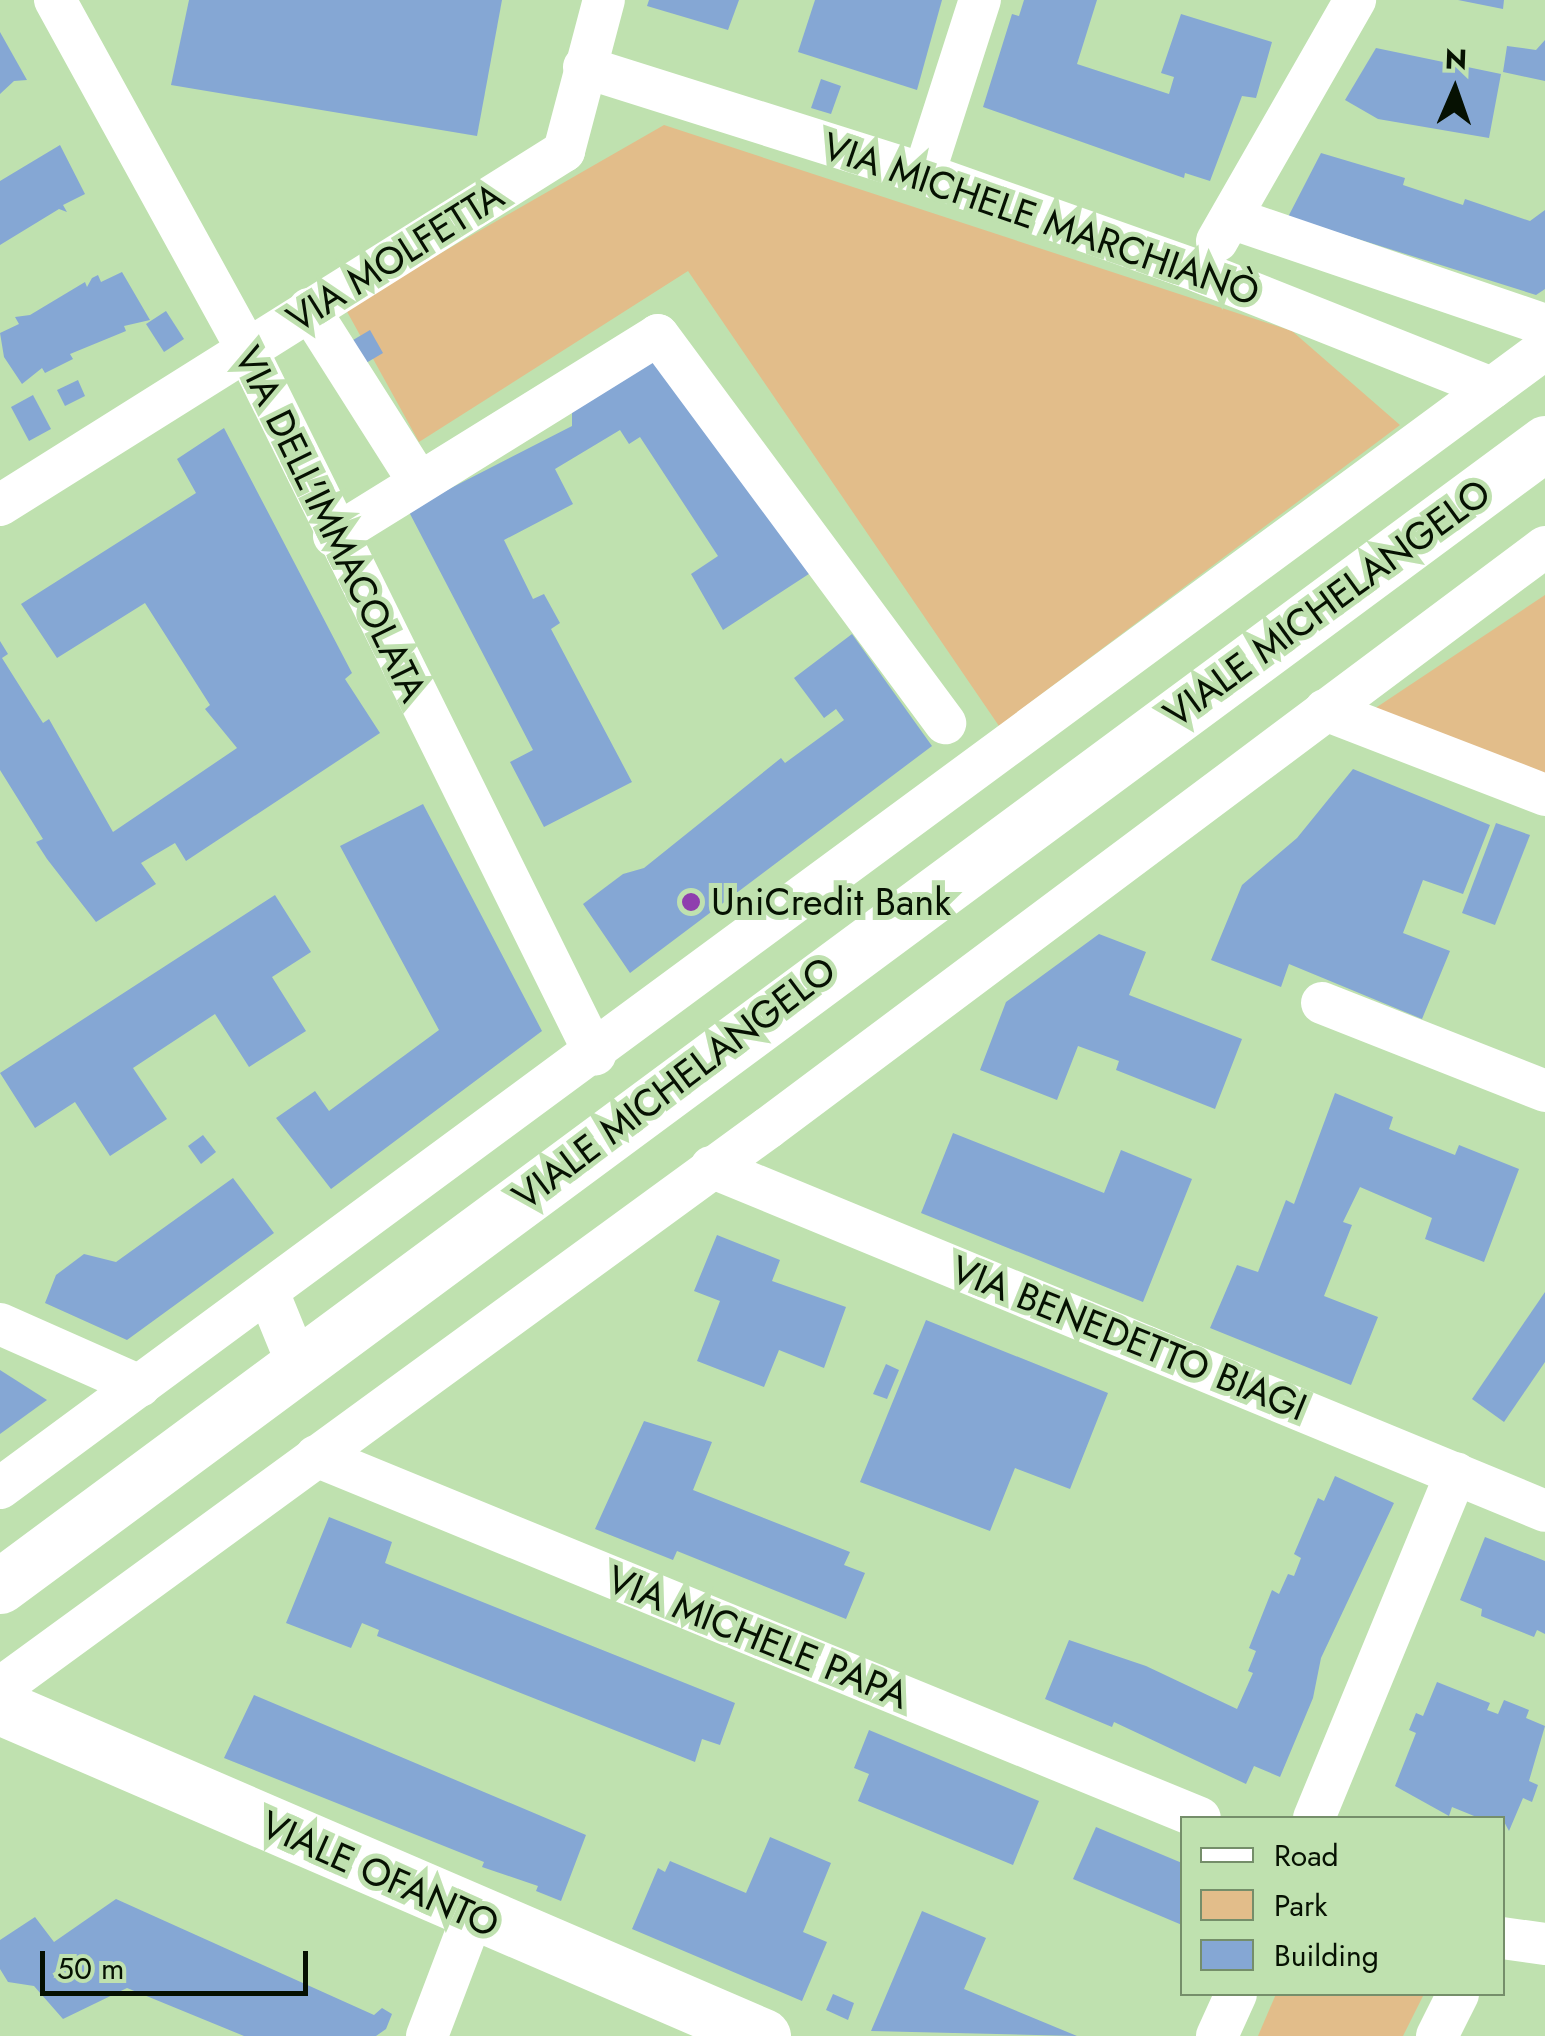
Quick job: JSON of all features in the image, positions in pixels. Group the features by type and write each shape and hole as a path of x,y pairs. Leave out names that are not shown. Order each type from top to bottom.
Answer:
{"street":[{"name":"VIA DELL'IMMACOLATA","path":"55,0 246,348 334,536 595,1054"},
{"name":"VIA MOLFETTA","path":"0,505 564,151 604,0"},
{"path":"924,174 980,0"},
{"path":"1200,272 1355,0"},
{"name":"VIA MICHELE MARCHIANÒ","path":"584,67 924,174 1200,272 1492,388"},
{"path":"1231,218 1545,325"},
{"path":"309,309 418,481"},
{"path":"334,536 658,335 946,723"},
{"name":"VIALE MICHELANGELO","path":"0,1488 595,1054 1545,349"},
{"name":"VIALE MICHELANGELO","path":"0,1586 1545,442"},
{"path":"0,1688 711,1167 1545,546"},
{"path":"1325,710 1545,795"},
{"path":"1322,1003 1545,1092"},
{"name":"VIA BENEDETTO BIAGI","path":"711,1167 1545,1511"},
{"path":"268,1292 296,1364"},
{"path":"0,1324 140,1386"},
{"name":"VIA MICHELE PAPA","path":"316,1456 1195,1816"},
{"path":"1315,1816 1456,1472"},
{"name":"VIALE OFANTO","path":"0,1707 473,1915 762,2036"},
{"path":"426,2036 473,1915"},
{"path":"1505,1938 1545,1944"},
{"path":"1217,2036 1235,1996"},
{"path":"1437,2036 1457,1996"}],"green space":[{"path":"664,125 1292,331 1400,425 999,726 688,271 419,442 345,308"},
{"path":"1545,595 1545,778 1374,709"},
{"path":"1275,1996 1423,1996 1403,2036 1258,2036"}],"building":[{"path":"189,0 502,0 477,136 171,85"},
{"path":"649,0 739,0 728,30 647,6"},
{"path":"815,0 942,0 917,90 798,52"},
{"path":"1024,0 1097,0 1077,64 1169,94 1174,77 1161,73 1181,14 1272,42 1256,98 1242,96 1210,181 1185,173 1184,178 983,107 1012,14 1019,16"},
{"path":"1458,0 1504,0 1503,9"},
{"path":"0,32 27,80 14,81 0,94"},
{"path":"1545,40 1545,81 1503,72 1507,46 1536,50"},
{"path":"1376,48 1501,74 1489,138 1378,119 1345,100"},
{"path":"821,79 841,86 831,114 811,108"},
{"path":"60,145 85,194 63,205 67,212 59,209 0,245 0,181"},
{"path":"1321,153 1405,178 1403,185 1463,205 1465,199 1530,221 1545,210 1545,289 1536,295 1288,217"},
{"path":"122,272 150,320 124,326 126,331 70,354 73,359 45,373 42,368 22,384 4,357 0,333 19,324 15,317 30,315 85,282 87,287 98,275 101,282"},
{"path":"166,311 184,339 164,352 146,324"},
{"path":"370,330 383,353 361,366 348,343"},
{"path":"652,348 815,570 723,630 691,574 718,556 640,437 629,444 620,430 555,469 573,504 504,540 533,599 544,594 560,623 551,629 632,782 544,827 510,762 533,750 408,510 572,426 572,401"},
{"path":"78,380 85,396 65,406 57,390"},
{"path":"33,395 51,429 29,441 11,407"},
{"path":"224,428 352,673 345,679 380,733 186,861 175,843 141,863 156,884 96,922 36,842 43,839 0,770 0,641 8,654 2,658 43,723 49,719 113,832 237,748 205,709 210,705 145,603 57,658 21,604 196,493 177,459"},
{"path":"852,634 932,746 630,973 583,904 623,874 644,868 781,758 785,763 844,720 836,709 824,718 794,678"},
{"path":"1353,769 1490,825 1463,894 1423,880 1403,933 1450,951 1422,1019 1289,964 1281,987 1211,960 1242,885 1297,838"},
{"path":"423,804 542,1031 331,1189 276,1118 315,1091 329,1111 439,1030 340,846"},
{"path":"1496,823 1530,835 1495,925 1462,913"},
{"path":"275,895 311,952 272,977 306,1031 249,1067 215,1014 133,1068 167,1119 110,1156 75,1102 35,1128 0,1073"},
{"path":"1099,934 1146,952 1129,995 1242,1039 1215,1109 1116,1070 1119,1061 1078,1046 1057,1100 980,1070 1006,1002"},
{"path":"1335,1093 1393,1117 1389,1129 1455,1155 1459,1145 1519,1169 1484,1262 1425,1239 1432,1218 1360,1187 1343,1222 1352,1225 1324,1296 1378,1317 1351,1385 1210,1328 1237,1265 1258,1272 1286,1200 1294,1204"},
{"path":"953,1133 1104,1193 1121,1150 1192,1179 1143,1302 921,1213"},
{"path":"203,1135 216,1152 201,1164 188,1146"},
{"path":"233,1178 274,1233 127,1340 45,1303 56,1275 84,1254 116,1262"},
{"path":"717,1235 780,1260 772,1281 846,1307 824,1368 779,1350 764,1387 697,1361 720,1301 694,1291"},
{"path":"1545,1292 1545,1362 1504,1422 1472,1399"},
{"path":"926,1320 1108,1393 1070,1489 1015,1468 990,1531 860,1482"},
{"path":"886,1364 899,1370 887,1399 873,1394"},
{"path":"0,1370 47,1400 0,1434"},
{"path":"644,1421 712,1442 693,1490 850,1552 844,1565 865,1573 846,1619 677,1551 673,1560 595,1529"},
{"path":"1335,1476 1394,1503 1321,1658 1313,1698 1280,1777 1254,1766 1246,1784 1114,1722 1112,1727 1045,1699 1069,1640 1146,1666 1237,1709 1253,1673 1248,1671 1256,1651 1249,1648 1272,1590 1279,1594 1288,1574 1294,1576 1301,1558 1294,1554 1318,1498 1324,1501"},
{"path":"329,1517 392,1542 385,1563 735,1703 720,1745 702,1739 695,1762 377,1636 379,1630 362,1623 351,1648 286,1623"},
{"path":"1485,1537 1545,1561 1545,1634 1537,1630 1534,1637 1481,1616 1482,1609 1460,1600"},
{"path":"1437,1682 1490,1703 1487,1710 1498,1714 1504,1700 1529,1710 1526,1718 1545,1726 1529,1781 1538,1785 1532,1802 1523,1798 1509,1831 1505,1816 1474,1816 1452,1807 1449,1816 1395,1786 1416,1733 1409,1730 1416,1713 1423,1716"},
{"path":"254,1695 586,1835 561,1901 536,1891 538,1886 482,1867 484,1862 224,1758"},
{"path":"869,1730 1039,1801 1013,1865 858,1801 869,1774 854,1768"},
{"path":"1096,1827 1180,1862 1180,1924 1073,1879"},
{"path":"770,1837 831,1863 803,1932 827,1942 802,2001 632,1929 658,1868 665,1872 670,1861 746,1893"},
{"path":"116,1899 374,2015 382,2008 392,2014 386,2029 376,2036 244,2036 127,1988 63,2019 34,1986 8,1982 0,1969 0,1940 35,1917 54,1942"},
{"path":"922,1911 986,1938 964,1989 1077,2036 871,2031"},
{"path":"833,1994 854,2003 848,2020 826,2010"}],"place":[{"name":"UniCredit Bank","path":"691,902"}]}
